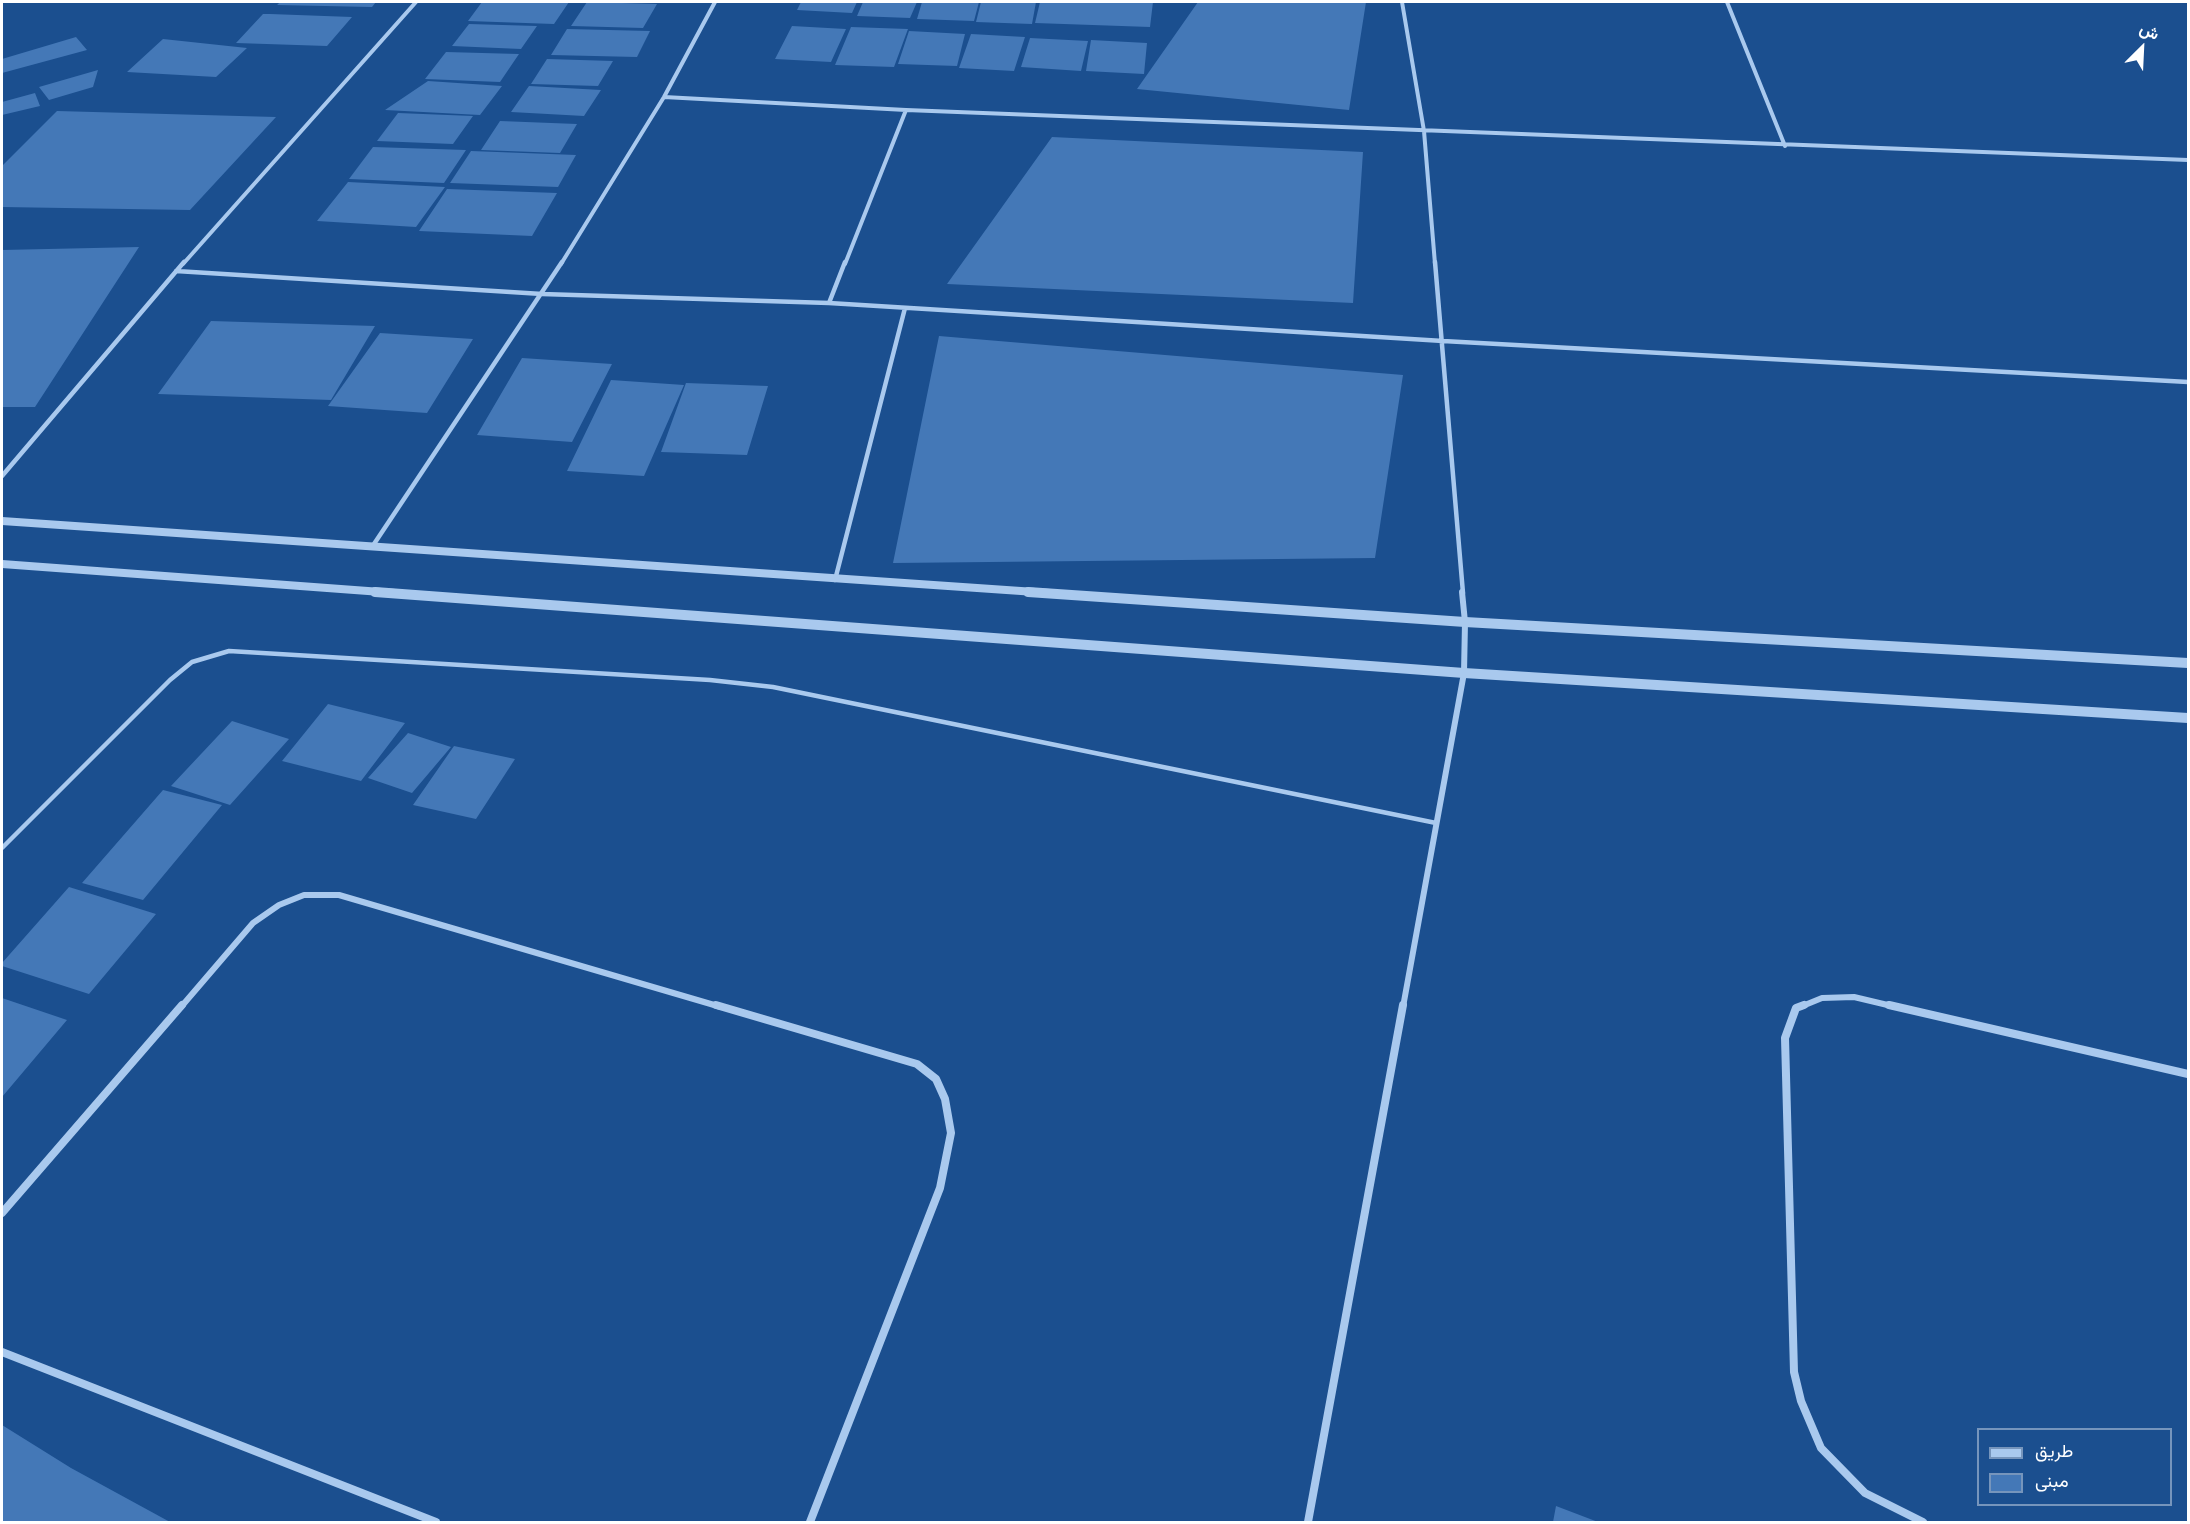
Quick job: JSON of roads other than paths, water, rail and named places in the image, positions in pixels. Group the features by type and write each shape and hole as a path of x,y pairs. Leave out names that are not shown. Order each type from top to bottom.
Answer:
{"street":[{"path":"2,476 176,271 416,2"},
{"path":"372,547 542,294 664,97 715,2"},
{"path":"1308,1522 1464,673 1465,622 1424,131 1402,2"},
{"path":"1727,2 1785,146"},
{"path":"664,97 906,110 2188,160"},
{"path":"829,303 906,110"},
{"path":"176,271 542,294 829,303 1443,341 2188,382"},
{"path":"835,579 905,308"},
{"path":"2,521 1465,622 2188,663"},
{"path":"2,564 1464,673 2188,718"},
{"path":"2,1213 253,923 279,905 304,895 339,894 917,1064 936,1079 945,1100 951,1133 940,1188 810,1522"},
{"path":"1923,1522 1865,1493 1821,1448 1801,1401 1794,1372 1785,1038 1796,1008 1822,998 1854,997 2188,1074"},
{"path":"2,1352 436,1522"}],"lane":[{"path":"2,848 170,680 192,662 229,651 710,680 773,687 1436,823"}]}
